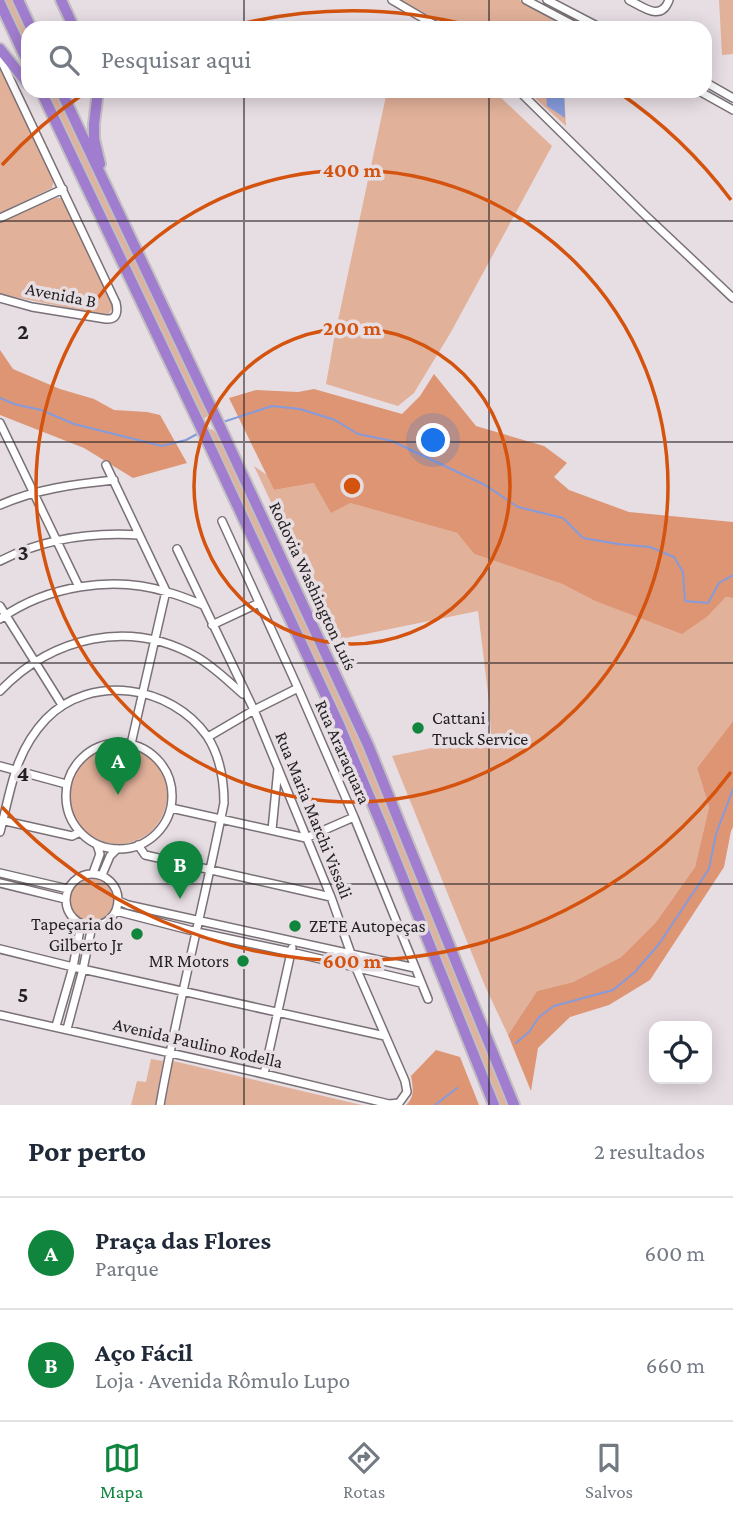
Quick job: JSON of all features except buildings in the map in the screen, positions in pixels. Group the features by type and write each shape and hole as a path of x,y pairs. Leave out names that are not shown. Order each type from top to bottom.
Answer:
{"highway":[{"path":"18,0 28,21"},
{"path":"61,0 71,21"},
{"path":"0,3 21,48"},
{"path":"0,49 21,75"},
{"path":"37,98 73,158"},
{"name":"Rodovia Washington Luís","path":"44,98 338,722 494,1105"},
{"name":"Rodovia Washington Luís","path":"64,98 368,745 514,1105"},
{"path":"98,98 94,139 104,184"}],"street":[{"path":"392,0 428,21"},
{"path":"526,0 566,21"},
{"path":"547,0 588,21"},
{"path":"629,0 652,12 663,10 669,0"},
{"path":"0,58 63,189 0,218"},
{"path":"712,87 733,98"},
{"path":"712,94 715,89"},
{"path":"526,98 733,298"},
{"path":"710,98 733,110"},
{"name":"Avenida B","path":"0,298 32,307 106,320 115,317 118,311 116,303 63,189"},
{"path":"0,423 79,587"},
{"path":"0,449 10,444"},
{"path":"106,465 166,591 131,744"},
{"path":"0,505 58,487 114,480"},
{"name":"Rua Araraquara","path":"222,521 354,817 428,999"},
{"path":"0,561 30,548 56,541 98,534 139,535"},
{"name":"Rua Maria Marchi Vissali","path":"177,549 278,766 331,897 356,968 405,1082 407,1092 404,1098 399,1103 389,1104"},
{"path":"3,617 41,598 79,587 108,584 166,591 203,605"},
{"path":"212,625 259,603"},
{"path":"0,606 3,617 62,705"},
{"path":"0,691 34,661 57,650 105,637 130,637 155,640 195,656 214,667 247,697"},
{"path":"214,667 228,658"},
{"path":"208,737 298,688"},
{"path":"0,832 14,770 33,735 62,705 81,696 121,690 143,692 172,704 185,713 208,737 218,760 224,785 224,803 182,990 160,1105"},
{"path":"110,743 131,744 150,752 164,768 171,787 171,808 155,834 138,845 117,849 97,844 73,824 66,804 66,783 75,764 90,750 110,743"},
{"path":"0,766 66,783"},
{"path":"272,830 278,766"},
{"path":"171,808 306,838 354,817"},
{"path":"1,820 72,836 80,832"},
{"path":"93,873 100,854 97,844"},
{"path":"138,845 145,855 331,897"},
{"path":"103,875 110,856 117,849"},
{"path":"0,873 68,889"},
{"path":"85,874 103,875 115,886 118,893 117,911 106,922 92,926 81,924 70,914 65,899 68,889 78,877 85,874"},
{"path":"0,883 65,899"},
{"path":"119,901 415,968"},
{"path":"117,911 421,983"},
{"path":"56,1026 73,967 81,924"},
{"path":"67,1029 92,926"},
{"path":"264,1074 294,942"},
{"path":"0,949 385,1036"},
{"name":"Avenida Paulino Rodella","path":"0,1015 389,1104"}],"shaded area":[{"path":"2,0 15,0 25,21 21,21 21,40"},
{"path":"401,0 519,0 559,21 439,21"},
{"path":"719,0 733,0 733,54 722,55"},
{"path":"0,65 54,180 52,188 0,213"},
{"path":"48,98 61,98 203,398 208,416 203,419"},
{"path":"386,98 501,98 552,146 451,332 414,393 398,406 326,384"},
{"path":"535,98 564,98 566,126"},
{"path":"56,198 65,201 112,301 113,307 108,315 0,294 0,222"},
{"path":"0,350 13,369 60,389 94,399 114,410 160,415 187,463 133,478 84,448 0,415"},
{"path":"434,374 476,426 544,446 567,463 554,477 569,490 629,512 733,522 733,598 726,597 708,616 682,634 593,600 562,584 474,554 457,533 350,503 331,513 314,483 274,490 229,398 256,390 298,392 314,389 402,414 420,396"},
{"path":"212,429 224,443 377,775 510,1105 498,1105 207,431"},
{"path":"254,466 267,475 274,490 314,483 350,503 457,533 474,554 562,584 593,600 708,616 726,597 733,598 733,721 697,768 709,807 695,867 656,922 621,957 573,982 537,991 508,1035 485,986 392,756 491,736 478,611 336,640"},
{"path":"733,721 733,827 724,867 650,980 609,1005 570,1017 538,1048 531,1091 508,1035 537,991 573,982 621,957 656,922 695,867 709,807 697,768"},
{"path":"118,746 137,750 153,760 163,776 167,795 163,814 153,830 137,840 118,844 99,840 83,830 73,814 69,795 73,776 83,760 99,750"},
{"path":"92,879 101,880 108,885 113,892 113,910 108,917 101,922 92,923 83,922 76,917 71,910 70,901 71,892 76,885 83,880"},
{"path":"436,1050 460,1057 479,1105 406,1105 412,1095 411,1076"},
{"path":"151,1059 163,1061 155,1105 131,1105 137,1081 146,1082"},
{"path":"173,1061 362,1105 165,1105"}],"water":[{"path":"546,98 564,98 565,118 547,106"}],"waterway":[{"path":"0,398 41,410 74,424 162,446 186,440 199,433"},
{"path":"223,422 272,406 300,409 335,420 358,434 392,441 485,485 518,507 563,518 583,538 650,547 674,557 683,572 685,601 708,603 719,583 733,575"},
{"path":"516,1043 529,1032 539,1017 554,1006 613,990 635,972 659,944 709,869 716,834 733,789"},
{"path":"435,1105 457,1088"}],"place":[{"name":"Cattani Truck Service","path":"418,728"},
{"name":"Praça das Flores","path":"118,795"},
{"name":"Aço Fácil","path":"180,899"},
{"name":"ZETE Autopeças","path":"295,926"},
{"name":"Tapeçaria do Gilberto Jr","path":"137,934"},
{"name":"MR Motors","path":"243,961"}]}
